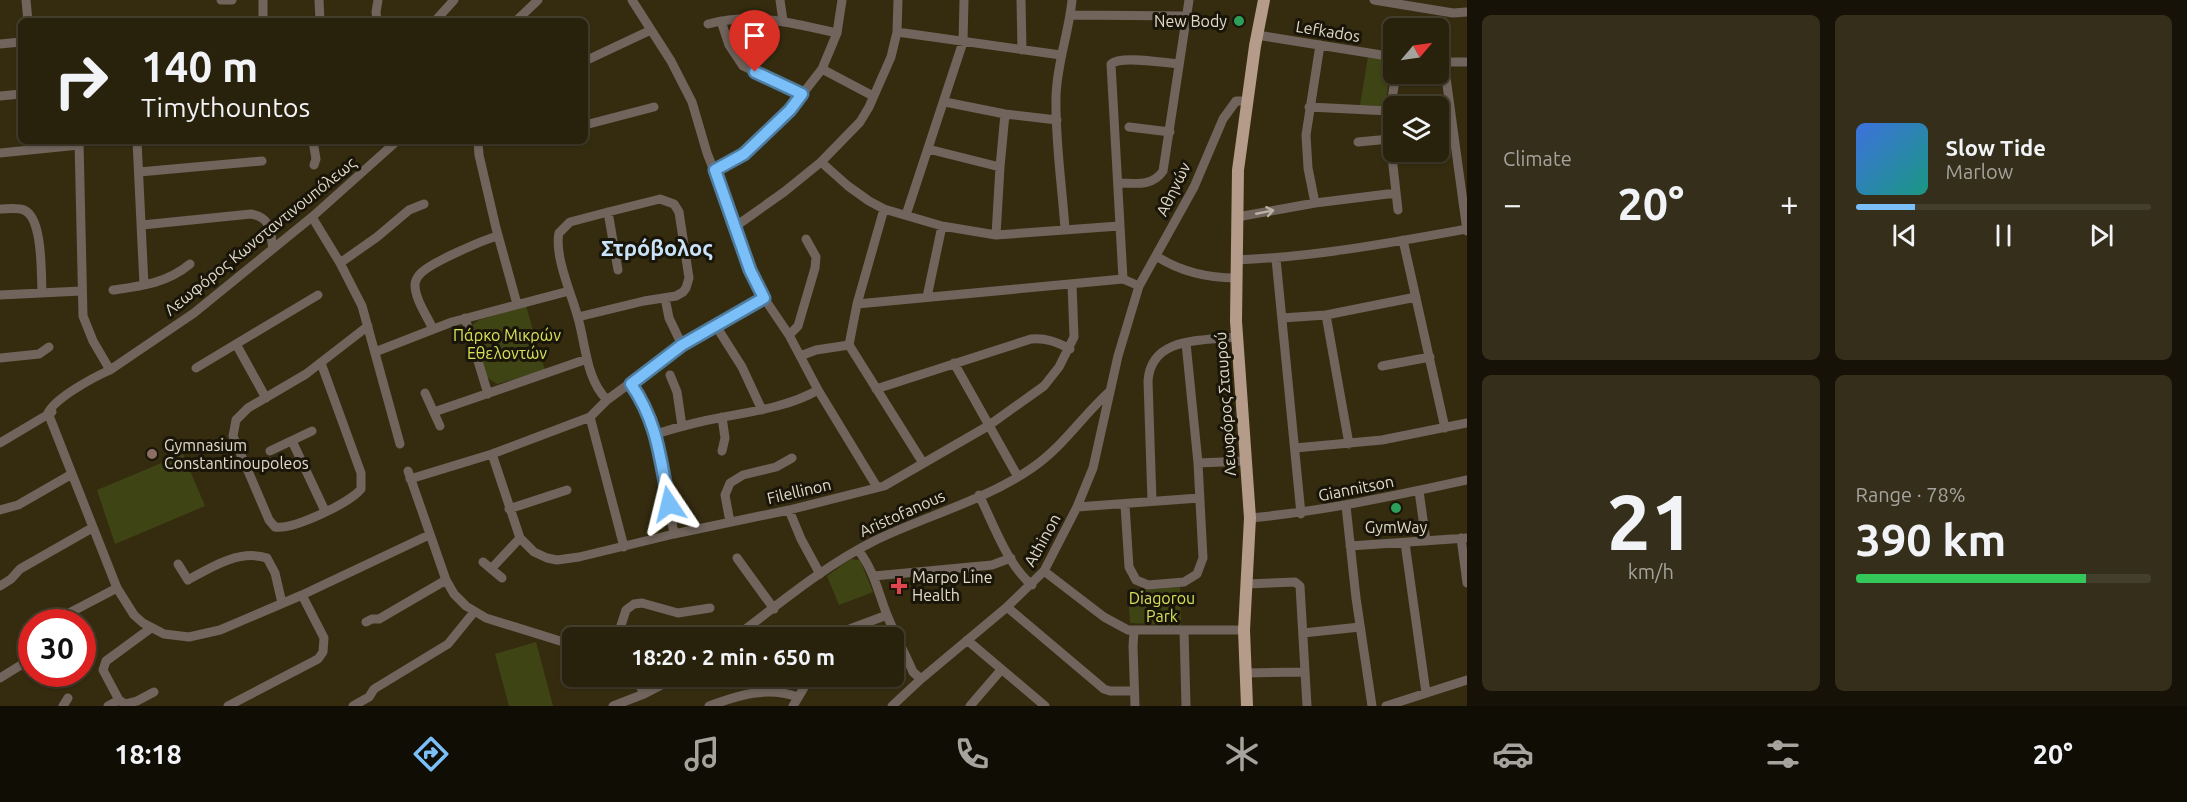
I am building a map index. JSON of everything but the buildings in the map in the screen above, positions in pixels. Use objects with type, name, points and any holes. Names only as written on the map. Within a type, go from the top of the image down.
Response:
[{"type":"main road","points":[[1247,101],[1264,0]]},
{"type":"main road","name":"Λεωφόρος Σταυρού","points":[[1247,101],[1238,171],[1236,260],[1236,337],[1250,518],[1244,630],[1247,706]]},
{"type":"street","points":[[26,0],[28,18]]},
{"type":"street","points":[[221,0],[232,0]]},
{"type":"street","points":[[263,0],[263,18]]},
{"type":"street","points":[[320,0],[320,18]]},
{"type":"street","points":[[377,18],[378,0]]},
{"type":"street","points":[[438,18],[454,0]]},
{"type":"street","points":[[519,18],[538,0]]},
{"type":"street","points":[[632,0],[671,61],[692,102],[707,153],[736,226],[750,270],[764,298],[789,335],[818,390],[877,487]]},
{"type":"street","points":[[780,0],[783,21]]},
{"type":"street","points":[[715,170],[744,154],[790,110],[822,69],[837,33],[842,0]]},
{"type":"street","points":[[736,226],[821,162],[860,122],[891,57],[897,32],[898,0]]},
{"type":"street","points":[[906,215],[963,42],[964,0]]},
{"type":"street","points":[[1021,0],[1022,50]]},
{"type":"street","points":[[1065,229],[1056,95],[1060,55],[1072,0]]},
{"type":"street","points":[[1118,183],[1148,183],[1157,179],[1164,168],[1189,0]]},
{"type":"street","points":[[1374,0],[1405,3],[1453,13],[1467,12]]},
{"type":"street","points":[[1070,15],[1187,16]]},
{"type":"street","points":[[708,24],[747,17],[783,21],[837,33]]},
{"type":"street","points":[[721,21],[729,45],[743,66],[802,94]]},
{"type":"street","points":[[588,60],[651,30]]},
{"type":"street","points":[[897,32],[1060,55]]},
{"type":"street","name":"Lefkados","points":[[1257,35],[1383,55]]},
{"type":"street","points":[[0,44],[18,42]]},
{"type":"street","points":[[1315,203],[1308,168],[1306,135],[1320,45]]},
{"type":"street","points":[[1123,279],[1111,64],[1124,60],[1179,64]]},
{"type":"street","points":[[1449,63],[1467,62]]},
{"type":"street","points":[[822,69],[873,96]]},
{"type":"street","points":[[1236,260],[1326,254],[1467,230],[1444,84]]},
{"type":"street","points":[[0,96],[18,94]]},
{"type":"street","name":"Αθηνών","points":[[1110,396],[1118,356],[1138,286],[1194,187],[1223,119],[1236,101],[1247,101]]},
{"type":"street","points":[[945,102],[1005,114],[1057,120]]},
{"type":"street","points":[[588,125],[654,107]]},
{"type":"street","points":[[1309,108],[1383,111]]},
{"type":"street","points":[[996,235],[1005,114]]},
{"type":"street","points":[[1129,127],[1170,132]]},
{"type":"street","points":[[1358,142],[1383,140]]},
{"type":"street","points":[[0,153],[41,145],[60,144]]},
{"type":"street","points":[[79,144],[83,316],[110,370]]},
{"type":"street","points":[[137,144],[144,285]]},
{"type":"street","points":[[314,144],[316,159],[314,165]]},
{"type":"street","name":"Λεωφόρος Κωνσταντινουπόλεως","points":[[0,443],[48,412],[51,406],[63,398],[110,370],[195,313],[312,217],[390,144]]},
{"type":"street","points":[[478,144],[498,236],[517,304]]},
{"type":"street","points":[[928,150],[1000,167]]},
{"type":"street","points":[[139,172],[262,160]]},
{"type":"street","points":[[821,162],[848,186],[884,209],[942,226],[996,235],[1119,226]]},
{"type":"street","points":[[1393,162],[1398,210]]},
{"type":"street","points":[[1237,217],[1315,203],[1396,193]]},
{"type":"street","points":[[578,317],[683,292],[689,282],[681,222],[677,207],[671,201],[660,199],[608,212],[570,222],[561,229],[558,243],[587,359],[600,393],[608,400]]},
{"type":"street","points":[[340,263],[377,237],[409,210],[424,204]]},
{"type":"street","points":[[0,209],[21,209],[34,220],[38,232],[42,292]]},
{"type":"street","points":[[884,209],[857,304],[849,345],[923,463]]},
{"type":"street","points":[[608,212],[618,270]]},
{"type":"street","points":[[142,225],[251,214],[262,216],[268,222],[273,249]]},
{"type":"street","points":[[312,217],[340,263],[362,306],[400,444]]},
{"type":"street","points":[[927,297],[942,226]]},
{"type":"street","points":[[433,329],[417,295],[416,279],[428,268],[498,236]]},
{"type":"street","points":[[789,335],[798,326],[815,268],[816,257],[806,239]]},
{"type":"street","points":[[1403,240],[1445,428]]},
{"type":"street","points":[[1156,256],[1168,264],[1194,274],[1236,278]]},
{"type":"street","points":[[1276,259],[1301,514]]},
{"type":"street","points":[[113,290],[159,283],[178,274],[190,264]]},
{"type":"street","points":[[857,304],[1123,279],[1138,286]]},
{"type":"street","name":"Filellinon","points":[[520,538],[534,552],[547,558],[557,560],[579,557],[789,510],[889,484],[988,426],[1044,386],[1059,367],[1074,337],[1072,284]]},
{"type":"street","points":[[0,295],[81,291]]},
{"type":"street","points":[[375,352],[465,318],[569,291]]},
{"type":"street","points":[[196,368],[318,295]]},
{"type":"street","points":[[1282,318],[1326,315],[1416,297]]},
{"type":"street","points":[[665,298],[669,318],[682,345]]},
{"type":"street","points":[[562,642],[488,619],[474,612],[454,594],[446,580],[409,475],[492,454],[590,417],[608,400],[682,345],[764,298]]},
{"type":"street","points":[[1326,315],[1349,444]]},
{"type":"street","points":[[465,318],[488,394]]},
{"type":"street","points":[[321,363],[361,473],[361,489],[356,495],[326,511],[287,527],[275,527],[269,520],[233,435],[233,427],[241,414],[321,363],[368,326]]},
{"type":"street","points":[[716,326],[742,367],[762,410]]},
{"type":"street","points":[[1152,501],[1149,372],[1158,355],[1174,345],[1236,337]]},
{"type":"street","points":[[876,389],[1031,339],[1042,338],[1070,349]]},
{"type":"street","points":[[1125,505],[1128,560],[1131,573],[1136,580],[1148,585],[1172,584],[1185,582],[1197,574],[1203,558],[1198,463],[1186,343]]},
{"type":"street","points":[[236,344],[266,398]]},
{"type":"street","points":[[800,356],[816,350],[849,345]]},
{"type":"street","points":[[0,358],[39,354],[49,348]]},
{"type":"street","points":[[1382,366],[1430,357]]},
{"type":"street","points":[[434,412],[587,359]]},
{"type":"street","points":[[954,363],[1018,477]]},
{"type":"street","points":[[670,375],[676,392],[682,426]]},
{"type":"street","points":[[631,384],[646,408],[656,434],[674,534]]},
{"type":"street","points":[[656,434],[682,426],[762,410],[803,398],[818,390]]},
{"type":"street","points":[[425,393],[440,426]]},
{"type":"street","name":"Aristofanous","points":[[749,627],[820,574],[858,550],[1018,477],[1044,459],[1110,396]]},
{"type":"street","name":"Athinon","points":[[892,706],[1032,585],[1044,572],[1077,507],[1093,468],[1110,396]]},
{"type":"street","points":[[48,412],[117,588],[134,615],[151,628],[164,634],[178,637],[199,636],[220,630],[302,595],[429,535]]},
{"type":"street","points":[[590,417],[624,547]]},
{"type":"street","points":[[722,417],[725,443],[722,451]]},
{"type":"street","points":[[1295,448],[1382,440],[1467,423]]},
{"type":"street","points":[[270,451],[312,431]]},
{"type":"street","points":[[292,441],[326,511]]},
{"type":"street","points":[[491,569],[520,538],[492,454]]},
{"type":"street","points":[[730,522],[725,495],[730,483],[743,475],[776,467],[792,458]]},
{"type":"street","points":[[1198,463],[1246,461]]},
{"type":"street","points":[[0,510],[18,505],[72,474]]},
{"type":"street","name":"Giannitson","points":[[1250,518],[1301,514],[1467,480]]},
{"type":"street","points":[[509,508],[567,490]]},
{"type":"street","points":[[1419,491],[1426,540]]},
{"type":"street","points":[[979,495],[1011,558],[1020,573],[1032,585]]},
{"type":"street","points":[[1077,507],[1199,498]]},
{"type":"street","points":[[1346,506],[1372,706]]},
{"type":"street","points":[[789,510],[801,539],[820,574]]},
{"type":"street","points":[[0,586],[20,569],[92,528]]},
{"type":"street","points":[[1350,546],[1464,538],[1467,584]]},
{"type":"street","points":[[1404,543],[1426,693]]},
{"type":"street","points":[[858,550],[874,576],[887,615],[914,672],[921,680]]},
{"type":"street","points":[[178,564],[188,580],[224,561],[252,556],[267,558],[275,573],[282,603]]},
{"type":"street","points":[[737,558],[774,609]]},
{"type":"street","points":[[874,576],[992,565],[1011,558]]},
{"type":"street","points":[[483,562],[502,578]]},
{"type":"street","points":[[1044,572],[1120,627],[1134,631],[1244,630]]},
{"type":"street","points":[[366,622],[379,619],[446,580]]},
{"type":"street","points":[[1246,584],[1295,582],[1300,586],[1307,706]]},
{"type":"street","points":[[77,609],[117,588]]},
{"type":"street","points":[[228,706],[318,659],[323,652],[324,639],[302,595]]},
{"type":"street","points":[[621,627],[626,610],[634,604],[642,603],[678,613],[710,608]]},
{"type":"street","points":[[1007,607],[1104,689],[1134,691]]},
{"type":"street","points":[[353,706],[369,697],[374,689],[448,644],[474,612]]},
{"type":"street","points":[[855,627],[887,615]]},
{"type":"street","points":[[1303,633],[1360,627]]},
{"type":"street","points":[[151,628],[106,661],[103,666],[104,675],[119,700],[125,704],[130,704],[153,692]]},
{"type":"street","points":[[1184,630],[1186,706]]},
{"type":"street","points":[[1134,631],[1135,706]]},
{"type":"street","points":[[967,640],[1040,704]]},
{"type":"street","points":[[0,678],[18,666]]},
{"type":"street","points":[[970,706],[1001,670]]},
{"type":"street","points":[[1245,673],[1305,672]]},
{"type":"street","points":[[1386,706],[1467,680]]},
{"type":"street","points":[[640,687],[644,694]]},
{"type":"street","points":[[613,706],[658,687]]},
{"type":"street","points":[[764,687],[765,691]]},
{"type":"street","points":[[793,706],[804,687]]},
{"type":"street","points":[[709,706],[749,693],[765,691],[798,696]]},
{"type":"street","points":[[108,706],[119,700]]},
{"type":"green space","points":[[1368,57],[1383,60],[1383,84],[1388,84],[1386,96],[1383,96],[1383,103],[1381,106],[1360,105]]},
{"type":"green space","name":"Πάρκο Μικρών Εθελοντών","points":[[526,306],[545,370],[497,384],[485,376],[471,326],[479,320]]},
{"type":"green space","points":[[183,454],[205,506],[115,544],[97,490]]},
{"type":"green space","points":[[851,559],[860,560],[873,592],[839,605],[827,576]]},
{"type":"green space","name":"Diagorou Park","points":[[1180,587],[1181,625],[1130,623],[1128,591]]},
{"type":"green space","points":[[536,642],[553,706],[509,706],[495,654]]},
{"type":"place","name":"New Body","points":[[1239,21]]},
{"type":"place","name":"Gymnasium Constantinoupoleos","points":[[152,454]]},
{"type":"place","name":"GymWay","points":[[1396,508]]},
{"type":"place","name":"Marpo Line Health","points":[[899,586]]},
{"type":"district","name":"Στρόβολος","points":[[657,247]]},
{"type":"route","points":[[669,504],[656,434],[646,408],[631,384],[682,345],[764,298],[750,270],[715,170],[744,154],[790,110],[802,94],[755,72]]}]
